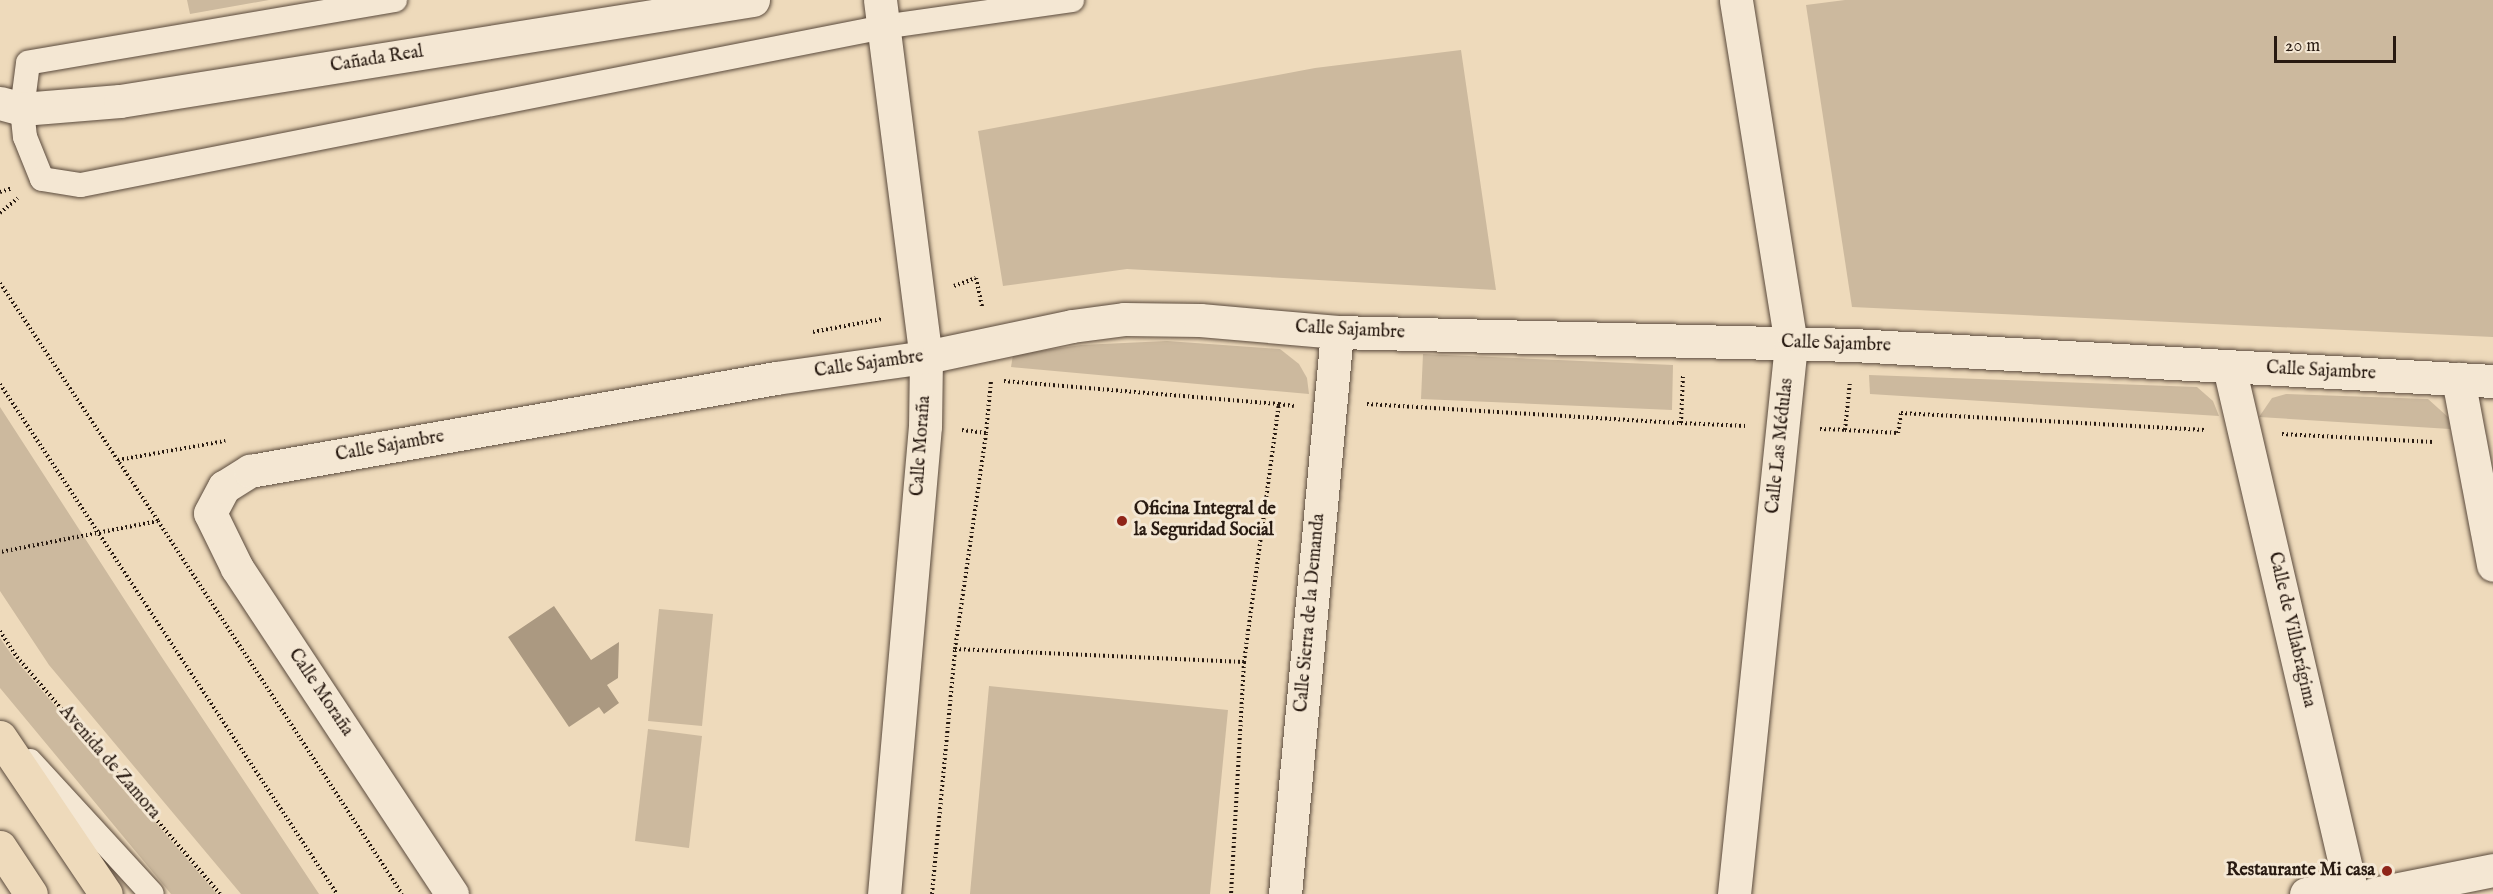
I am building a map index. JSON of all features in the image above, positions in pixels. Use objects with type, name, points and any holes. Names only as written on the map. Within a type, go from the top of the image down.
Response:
[{"type":"highway","points":[[0,737],[106,894]]},
{"type":"highway","points":[[0,847],[31,894]]},
{"type":"street","name":"Cañada Real","points":[[11,106],[120,101],[753,0]]},
{"type":"street","name":"Calle Las Médulas","points":[[1734,894],[1791,344],[1736,0]]},
{"type":"street","name":"Calle Moraña","points":[[881,14],[926,357],[925,426],[884,894]]},
{"type":"street","name":"Calle Sajambre","points":[[224,487],[250,471],[776,378],[926,357],[1072,326],[1124,319],[1200,320],[1337,332],[1791,344],[2493,381]]},
{"type":"street","name":"Calle Sierra de la Demanda","points":[[1285,894],[1337,332]]},
{"type":"street","name":"Calle de Villabrágima","points":[[2229,367],[2359,891]]},
{"type":"street","points":[[2458,379],[2493,565]]},
{"type":"street","name":"Calle Moraña","points":[[224,487],[210,513],[237,568],[452,894]]},
{"type":"street","points":[[2306,894],[2359,891],[2493,870]]},
{"type":"lane","points":[[395,0],[28,63],[11,106],[42,179],[81,185],[881,14],[1072,0]]},
{"type":"lane","points":[[0,729],[152,894]]},
{"type":"path","points":[[0,283],[402,894]]},
{"type":"path","points":[[1231,894],[1244,662],[1279,404],[1364,414],[1366,404],[1681,423],[1684,340]]},
{"type":"path","points":[[932,894],[955,649],[986,433],[991,380]]},
{"type":"path","points":[[0,384],[337,894]]},
{"type":"path","points":[[1845,430],[1898,433],[1901,413],[2470,444]]},
{"type":"path","points":[[925,426],[986,433]]},
{"type":"path","points":[[0,552],[158,521]]},
{"type":"path","name":"Avenida de Zamora","points":[[0,631],[17,657],[220,894]]},
{"type":"path","points":[[955,649],[1244,662]]},
{"type":"shaded area","points":[[187,0],[269,0],[190,14]]},
{"type":"shaded area","points":[[1845,0],[2493,0],[2493,337],[1852,307],[1806,5]]},
{"type":"shaded area","points":[[1461,50],[1496,290],[1127,269],[1003,286],[978,131],[1315,68]]},
{"type":"shaded area","points":[[1167,341],[1280,349],[1299,364],[1307,378],[1309,394],[1011,367],[1013,355],[1081,345]]},
{"type":"shaded area","points":[[1423,354],[1673,365],[1672,410],[1421,399]]},
{"type":"shaded area","points":[[1869,375],[2197,387],[2213,401],[2219,416],[1870,394]]},
{"type":"shaded area","points":[[2286,394],[2428,399],[2448,417],[2450,429],[2259,417],[2272,398]]},
{"type":"shaded area","points":[[0,407],[319,894],[241,894],[49,665],[0,591]]},
{"type":"shaded area","points":[[554,606],[591,660],[619,642],[618,678],[607,685],[619,703],[604,714],[599,707],[569,727],[508,637]]},
{"type":"shaded area","points":[[659,609],[713,614],[702,726],[648,721]]},
{"type":"shaded area","points":[[0,638],[14,658],[217,894],[171,894],[0,688]]},
{"type":"shaded area","points":[[989,686],[1228,710],[1210,894],[970,894]]},
{"type":"shaded area","points":[[648,729],[702,736],[689,848],[635,841]]},
{"type":"place","name":"Oficina Integral de la Seguridad Social","points":[[1122,521]]},
{"type":"place","name":"Restaurante Mi casa","points":[[2387,871]]}]
